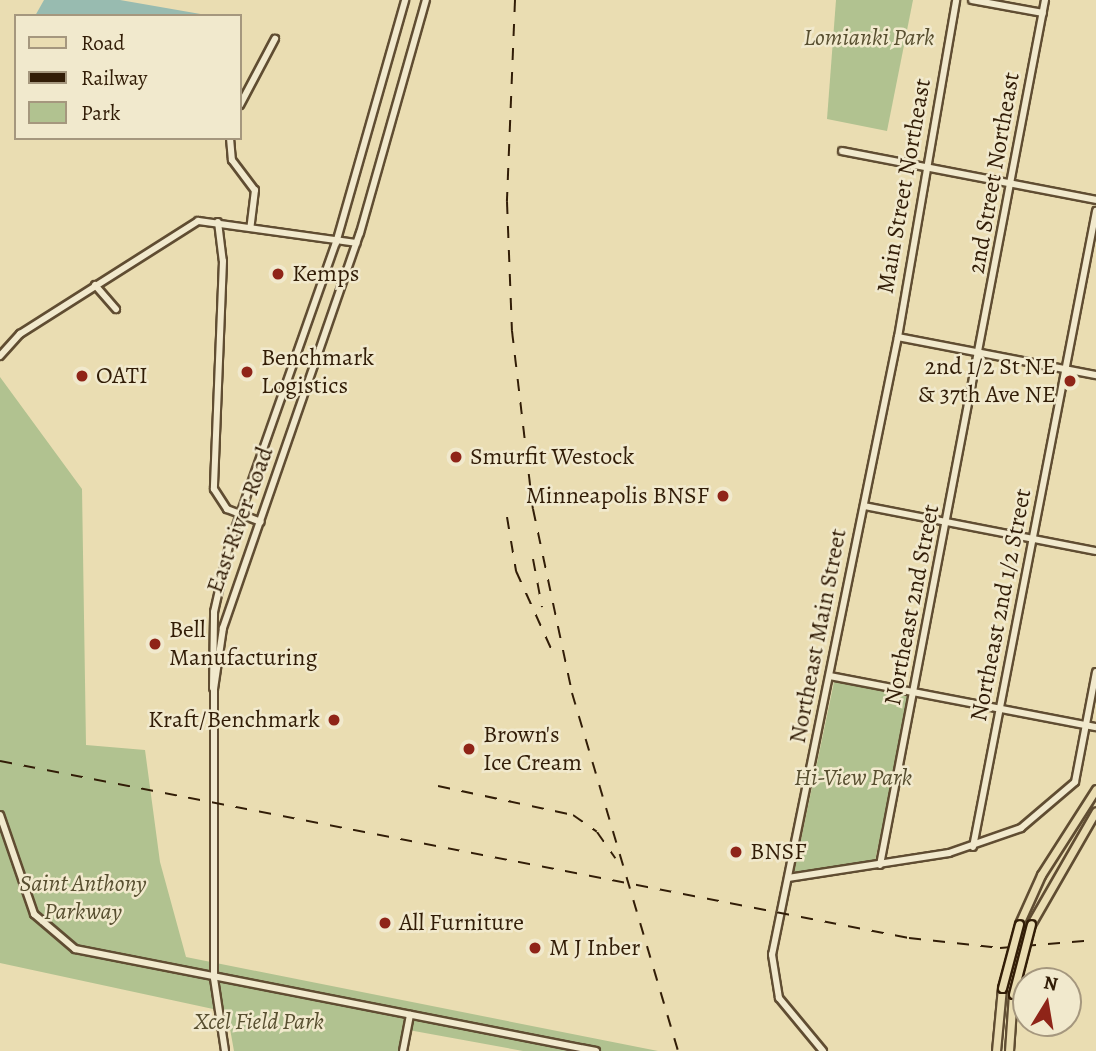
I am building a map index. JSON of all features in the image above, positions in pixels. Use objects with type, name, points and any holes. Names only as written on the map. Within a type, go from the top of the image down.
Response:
[{"type":"main road","points":[[996,1051],[1002,988],[1019,924],[1041,875],[1096,789]]},
{"type":"main road","points":[[1009,1051],[1013,994],[1031,924],[1078,838],[1096,811]]},
{"type":"main road","points":[[1078,838],[1096,819]]},
{"type":"street","name":"East River Road","points":[[214,690],[214,612],[240,513],[336,243],[405,0]]},
{"type":"street","name":"East River Road","points":[[214,690],[231,595],[261,522],[360,233],[426,0]]},
{"type":"street","name":"Main Street Northeast","points":[[898,337],[925,165],[956,0]]},
{"type":"street","points":[[972,0],[1042,13]]},
{"type":"street","name":"2nd Street Northeast","points":[[982,353],[1010,183],[1045,0]]},
{"type":"street","points":[[242,101],[275,39]]},
{"type":"street","points":[[230,140],[232,160],[255,190],[250,228]]},
{"type":"street","points":[[842,151],[1096,200]]},
{"type":"street","name":"Northeast 2nd 1/2 Street","points":[[973,847],[1068,370],[1096,211]]},
{"type":"street","points":[[0,356],[20,334],[190,223],[218,222],[336,243],[356,243]]},
{"type":"street","points":[[218,222],[218,501],[261,522]]},
{"type":"street","points":[[95,285],[116,309]]},
{"type":"street","points":[[898,337],[1096,375]]},
{"type":"street","name":"Northeast Main Street","points":[[823,1051],[790,1015],[774,981],[772,955],[898,337]]},
{"type":"street","name":"Northeast 2nd Street","points":[[880,865],[982,353]]},
{"type":"street","points":[[864,506],[1096,551]]},
{"type":"street","points":[[788,878],[880,865],[973,847],[1021,828],[1075,782],[1096,672]]},
{"type":"street","points":[[830,676],[1096,727]]},
{"type":"street","points":[[214,690],[214,978],[225,1051]]},
{"type":"street","points":[[0,815],[34,914],[50,934],[84,952],[596,1051]]},
{"type":"street","points":[[403,1051],[410,1016]]},
{"type":"green space","name":"Lomianki Park","points":[[836,0],[913,0],[887,131],[827,119]]},
{"type":"green space","name":"Saint Anthony Parkway","points":[[0,377],[82,489],[86,745],[145,750],[160,862],[186,957],[658,1051],[523,1051],[403,1029],[398,1051],[234,1051],[227,1012],[0,963]]},
{"type":"green space","name":"Hi-View Park","points":[[834,682],[910,696],[875,861],[794,873]]},
{"type":"water","points":[[44,0],[120,0],[200,14],[36,14]]},
{"type":"railway","points":[[515,0],[507,202],[512,331],[533,509],[572,693],[678,1051]]},
{"type":"railway","points":[[507,517],[516,571],[553,653]]},
{"type":"railway","points":[[533,559],[542,607]]},
{"type":"railway","points":[[0,761],[909,938],[1000,948],[1096,940]]},
{"type":"railway","points":[[438,786],[573,815],[597,832],[615,858]]},
{"type":"place","name":"Kemps","points":[[278,274]]},
{"type":"place","name":"Benchmark Logistics","points":[[247,372]]},
{"type":"place","name":"OATI","points":[[82,376]]},
{"type":"place","name":"2nd 1/2 St NE & 37th Ave NE","points":[[1070,381]]},
{"type":"place","name":"Smurfit Westock","points":[[456,457]]},
{"type":"place","name":"Minneapolis BNSF","points":[[723,496]]},
{"type":"place","name":"Bell Manufacturing","points":[[155,644]]},
{"type":"place","name":"Kraft/Benchmark","points":[[334,720]]},
{"type":"place","name":"Brown's Ice Cream","points":[[469,749]]},
{"type":"place","name":"BNSF","points":[[736,852]]},
{"type":"place","name":"All Furniture","points":[[385,923]]},
{"type":"place","name":"M J Inber","points":[[535,948]]},
{"type":"park label","name":"Xcel Field Park","points":[[259,1022]]}]
